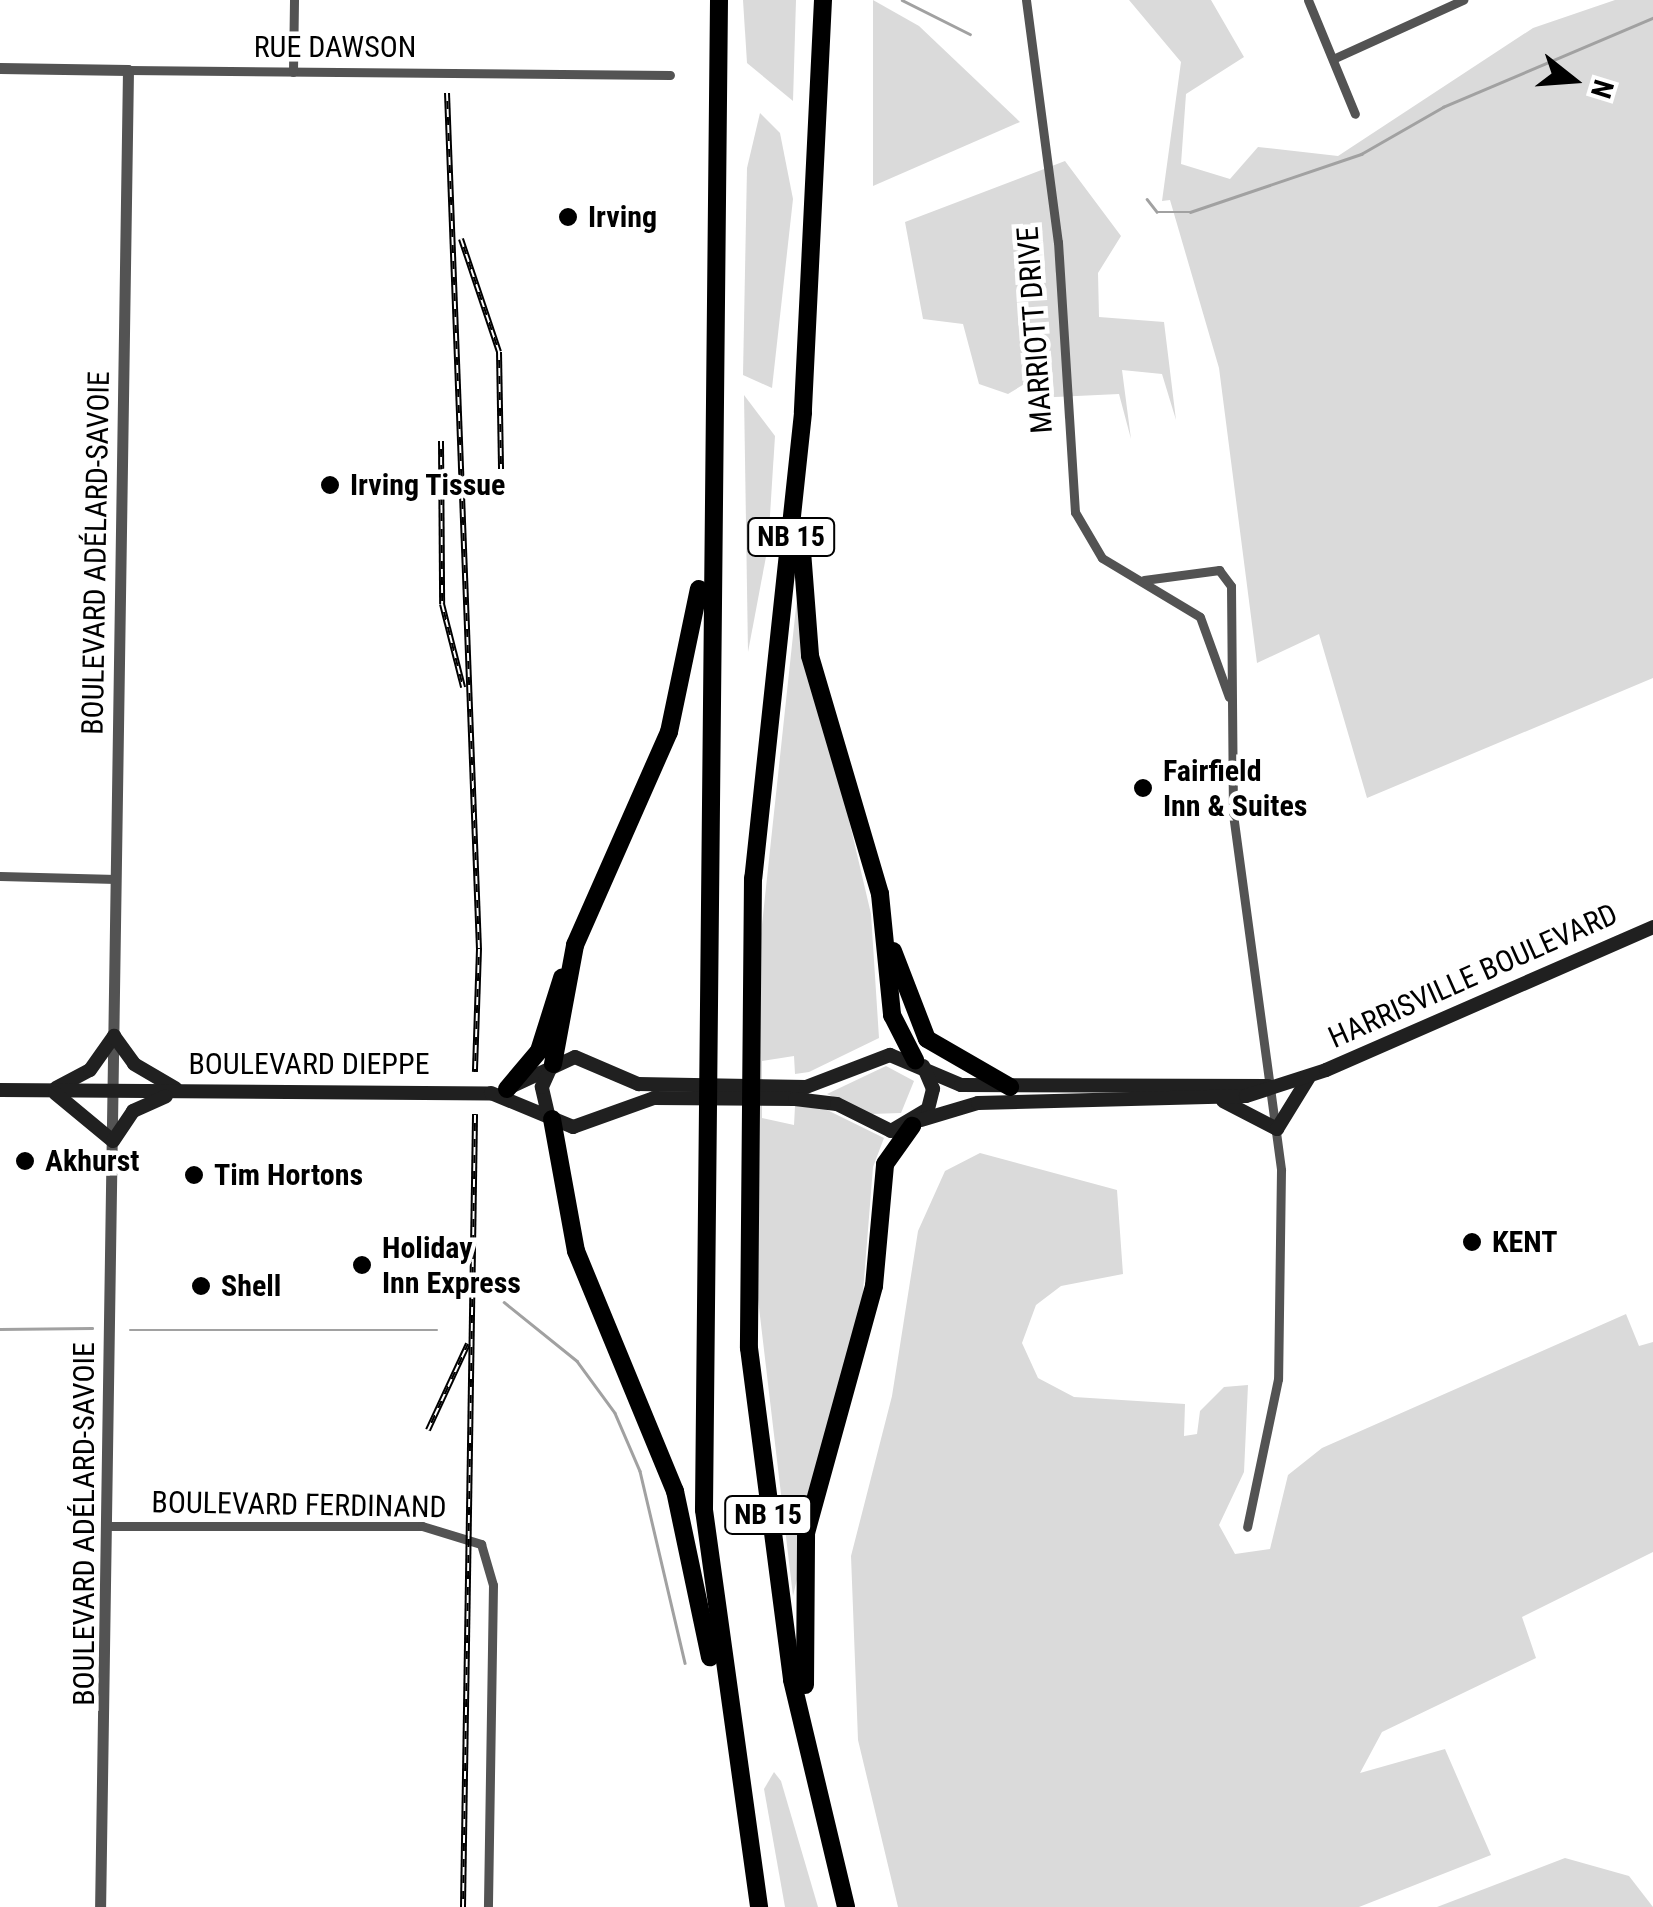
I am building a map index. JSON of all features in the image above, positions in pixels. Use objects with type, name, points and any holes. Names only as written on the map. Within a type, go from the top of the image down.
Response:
[{"type":"highway","name":"NB 15","points":[[719,0],[700,1313],[704,1510],[732,1766],[759,1907]]},
{"type":"highway","name":"NB 15","points":[[822,0],[803,413],[753,878],[750,1348],[792,1680],[846,1907]]},
{"type":"highway","points":[[499,1091],[539,1050],[575,945],[688,670],[713,384]]},
{"type":"highway","points":[[803,413],[810,656],[884,921],[927,1039],[1010,1087]]},
{"type":"highway","points":[[884,921],[892,1015],[918,1063]]},
{"type":"highway","points":[[553,1064],[575,945]]},
{"type":"highway","points":[[552,1119],[579,1262],[683,1516],[732,1766]]},
{"type":"highway","points":[[835,1863],[803,1674],[803,1554],[874,1286],[885,1164],[916,1123]]},
{"type":"main road","name":"HARRISVILLE BOULEVARD","points":[[1268,1086],[1314,1074],[1653,927]]},
{"type":"main road","points":[[50,1090],[87,1074],[114,1036],[134,1064],[180,1091]]},
{"type":"main road","points":[[795,1093],[838,1082],[890,1056],[918,1063],[949,1082],[1010,1087],[1268,1086]]},
{"type":"main road","points":[[499,1091],[575,1057],[654,1092],[795,1093],[837,1104],[890,1131],[978,1103],[1211,1099],[1268,1086]]},
{"type":"main road","points":[[916,1123],[933,1089],[918,1063]]},
{"type":"main road","points":[[552,1119],[542,1087],[553,1064]]},
{"type":"main road","points":[[1211,1099],[1276,1130],[1290,1096],[1314,1074]]},
{"type":"main road","name":"BOULEVARD DIEPPE","points":[[0,1090],[499,1091]]},
{"type":"main road","points":[[50,1090],[89,1112],[113,1141],[138,1108],[180,1091]]},
{"type":"main road","points":[[499,1091],[552,1119],[584,1126],[654,1092]]},
{"type":"street","points":[[292,72],[294,0]]},
{"type":"street","name":"MARRIOTT DRIVE","points":[[1026,0],[1028,43],[1058,242],[1075,512],[1102,558],[1200,617],[1232,709]]},
{"type":"street","points":[[1308,0],[1335,58],[1354,114]]},
{"type":"street","points":[[1335,58],[1449,3],[1464,0]]},
{"type":"street","name":"RUE DAWSON","points":[[0,68],[670,75]]},
{"type":"street","name":"BOULEVARD ADÉLARD-SAVOIE","points":[[100,1907],[113,1141],[120,1090],[114,1036],[128,70]]},
{"type":"street","name":"MARRIOTT DRIVE","points":[[1144,580],[1207,569],[1230,577],[1241,904],[1276,1130],[1278,1379],[1246,1527]]},
{"type":"street","points":[[0,876],[116,879]]},
{"type":"street","name":"BOULEVARD FERDINAND","points":[[108,1526],[422,1526],[481,1544],[493,1585],[488,1907]]},
{"type":"shaded area","points":[[743,0],[796,0],[793,101],[747,63]]},
{"type":"shaded area","points":[[873,0],[919,26],[1020,122],[873,186]]},
{"type":"shaded area","points":[[1129,0],[1211,0],[1244,57],[1186,94],[1181,164],[1230,179],[1258,147],[1338,156],[1533,28],[1615,0],[1653,0],[1653,678],[1367,798],[1319,634],[1257,663],[1219,368],[1170,200],[1162,201],[1181,62]]},
{"type":"shaded area","points":[[760,113],[780,133],[793,199],[772,388],[743,375],[747,168]]},
{"type":"shaded area","points":[[1065,161],[1121,236],[1098,273],[1099,317],[1164,322],[1176,420],[1162,374],[1122,370],[1131,439],[1119,394],[1034,398],[1026,383],[1008,394],[979,384],[963,324],[923,319],[905,222]]},
{"type":"shaded area","points":[[744,395],[775,436],[768,546],[748,652]]},
{"type":"shaded area","points":[[797,598],[871,914],[879,1038],[809,1072],[795,1074],[794,1056],[762,1061],[762,1118],[794,1125],[795,1106],[821,1107],[884,1138],[873,1167],[862,1305],[793,1596],[758,1299],[761,934]]},
{"type":"shaded area","points":[[886,1066],[914,1081],[901,1113],[870,1114],[827,1094]]},
{"type":"shaded area","points":[[980,1153],[1117,1190],[1123,1274],[1061,1286],[1036,1305],[1022,1343],[1038,1378],[1074,1397],[1185,1404],[1184,1436],[1197,1434],[1200,1411],[1224,1387],[1248,1385],[1244,1472],[1219,1525],[1235,1554],[1270,1549],[1288,1475],[1322,1448],[1626,1314],[1639,1346],[1653,1342],[1653,1552],[1522,1617],[1536,1658],[1382,1732],[1360,1773],[1445,1749],[1491,1855],[1359,1907],[898,1907],[858,1740],[851,1556],[892,1396],[918,1231],[945,1171]]},
{"type":"shaded area","points":[[774,1772],[781,1781],[818,1907],[785,1907],[764,1789]]},
{"type":"shaded area","points":[[1565,1858],[1629,1876],[1653,1907],[1437,1907]]},
{"type":"waterway","points":[[902,0],[970,34]]},
{"type":"waterway","points":[[1147,199],[1157,212],[1190,212],[1361,154],[1443,107],[1653,18]]},
{"type":"waterway","points":[[504,1302],[577,1361],[615,1413],[640,1471],[685,1663]]},
{"type":"waterway","points":[[0,1329],[92,1328]]},
{"type":"waterway","points":[[130,1330],[437,1330]]},
{"type":"railway","points":[[447,93],[479,949],[475,1072]]},
{"type":"railway","points":[[461,239],[499,352],[501,469]]},
{"type":"railway","points":[[441,441],[442,604],[463,687]]},
{"type":"railway","points":[[463,1907],[475,1114]]},
{"type":"railway","points":[[428,1430],[468,1344]]},
{"type":"place","name":"Irving","points":[[568,217]]},
{"type":"place","name":"Irving Tissue","points":[[330,485]]},
{"type":"place","name":"Fairfield Inn & Suites","points":[[1143,788]]},
{"type":"place","name":"Akhurst","points":[[25,1161]]},
{"type":"place","name":"Tim Hortons","points":[[194,1175]]},
{"type":"place","name":"KENT","points":[[1472,1242]]},
{"type":"place","name":"Holiday Inn Express","points":[[362,1265]]},
{"type":"place","name":"Shell","points":[[201,1286]]}]
